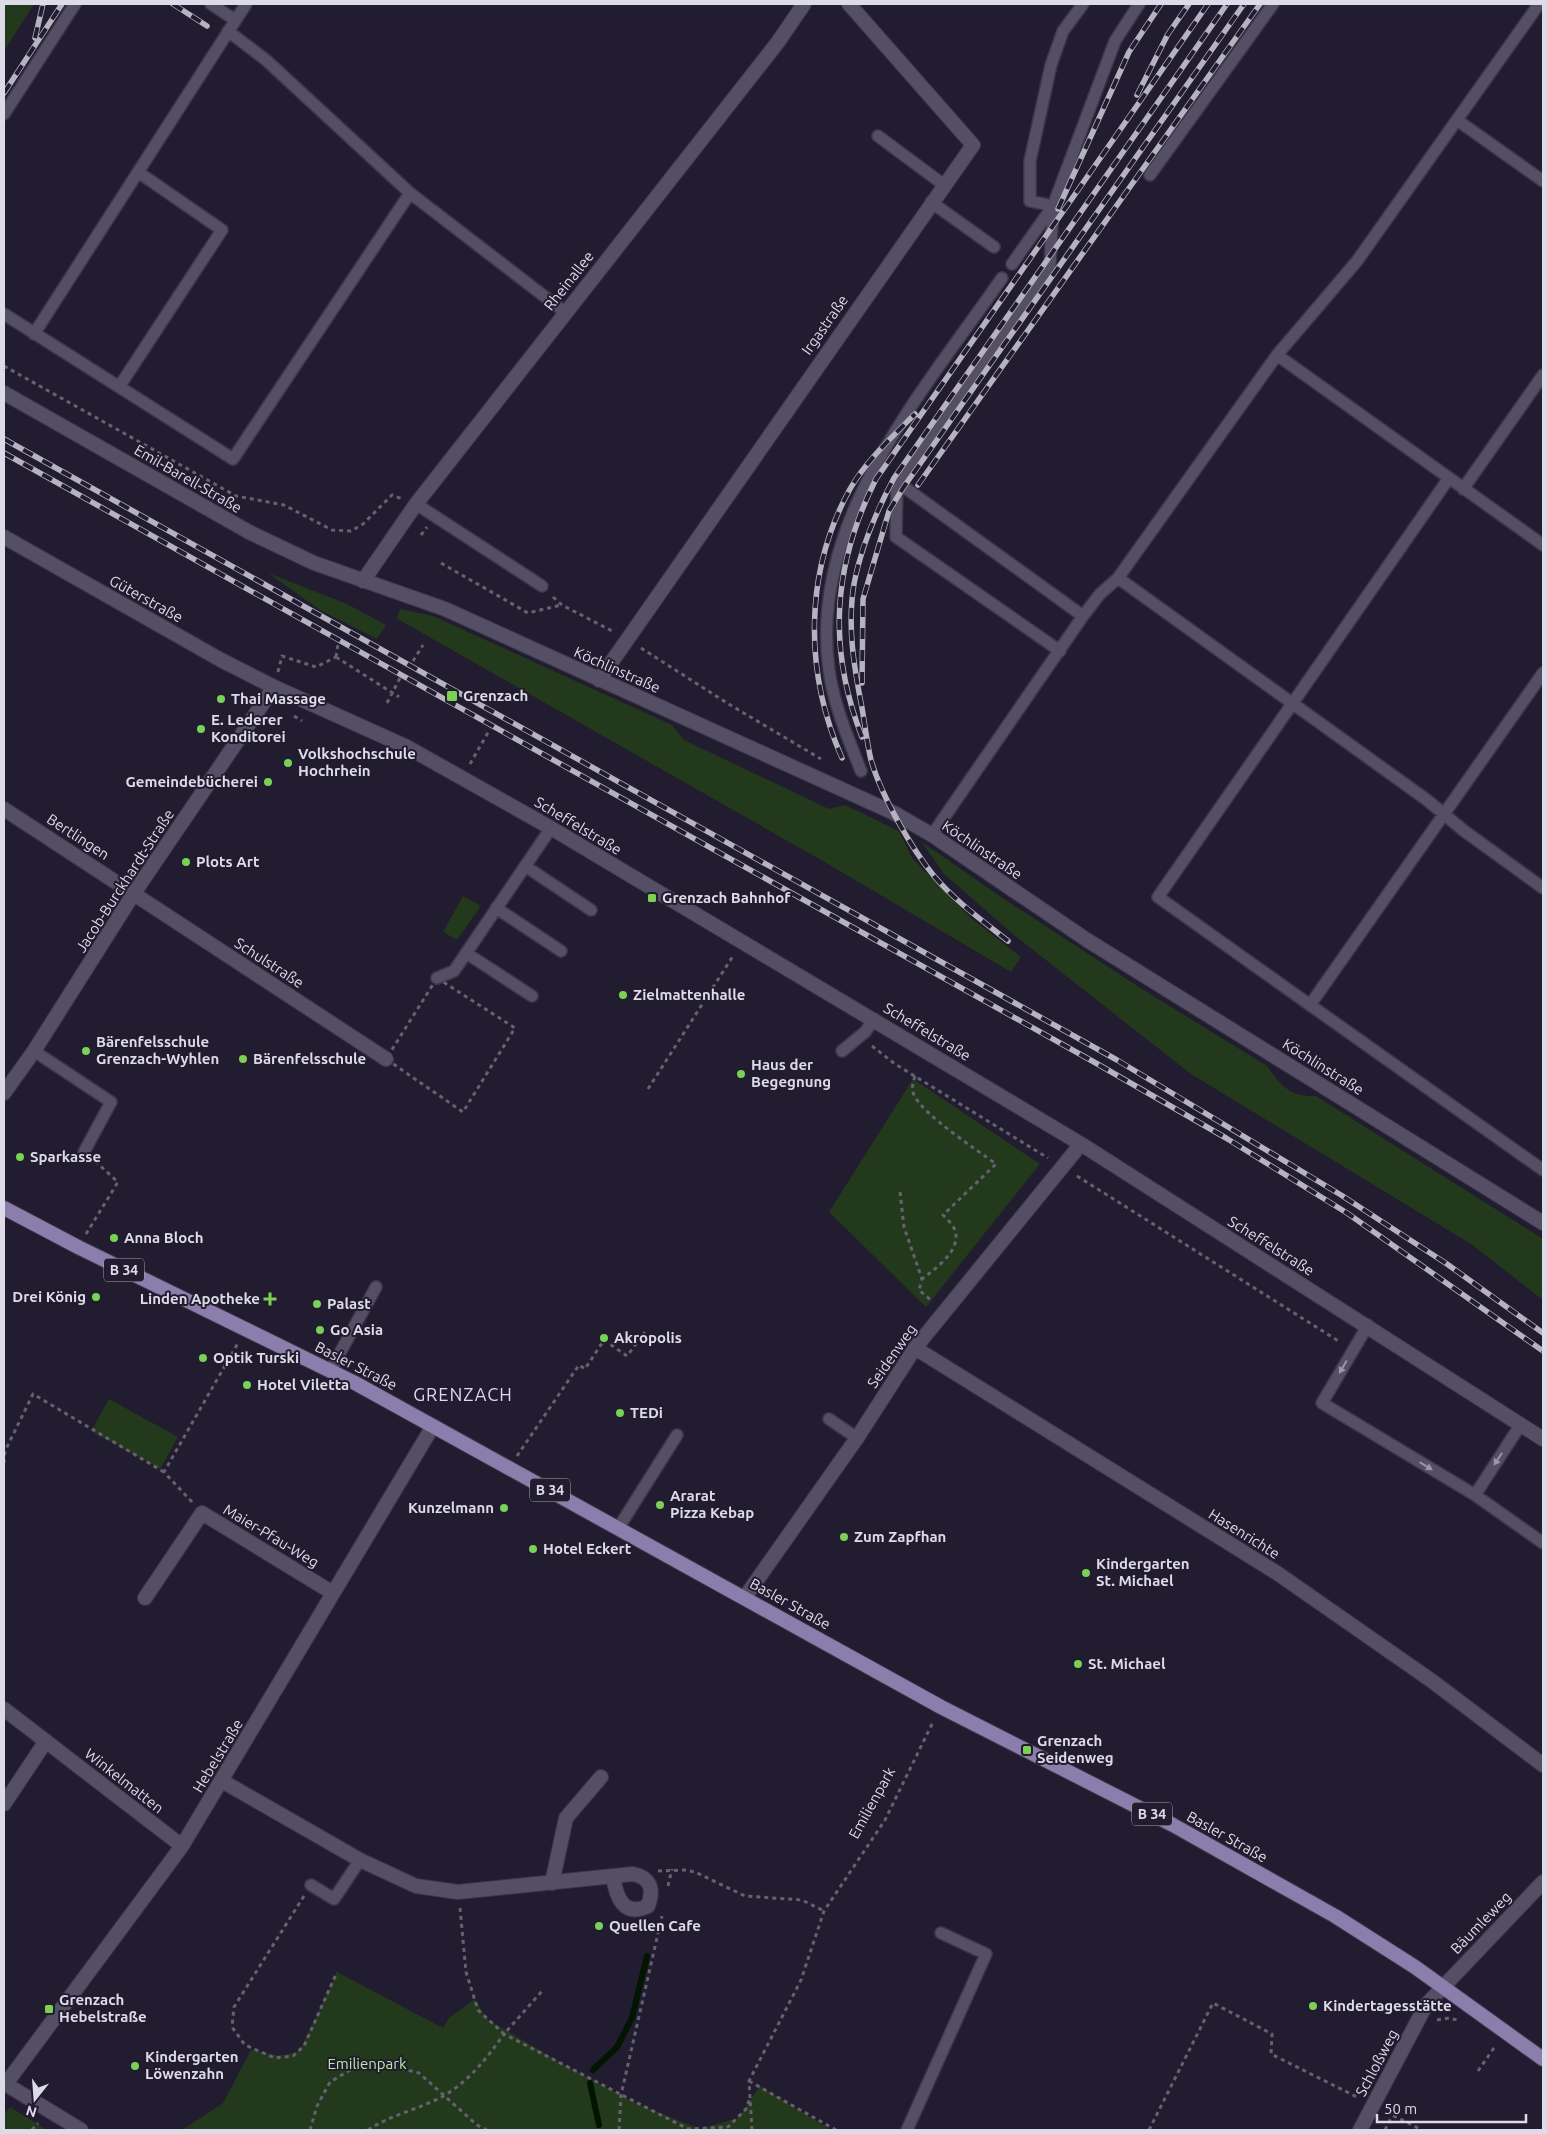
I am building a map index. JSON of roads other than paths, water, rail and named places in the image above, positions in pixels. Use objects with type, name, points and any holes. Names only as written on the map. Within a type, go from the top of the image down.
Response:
[{"type":"main road","name":"Basler Straße","points":[[4,1208],[245,1330],[330,1370],[619,1527],[941,1707],[1198,1839],[1335,1916],[1442,1987],[1543,2059]]},
{"type":"street","name":"Rheinallee","points":[[362,581],[416,504],[778,42],[804,4]]},
{"type":"street","name":"Irgastraße","points":[[599,680],[626,638],[973,145],[849,4]]},
{"type":"street","name":"Emil-Barell-Straße","points":[[4,393],[249,532],[314,564],[362,581]]},
{"type":"street","name":"Güterstraße","points":[[4,537],[221,660],[274,687]]},
{"type":"street","name":"Köchlinstraße","points":[[362,581],[445,609],[894,812],[932,835],[1087,940],[1543,1223]]},
{"type":"street","name":"Scheffelstraße","points":[[274,687],[407,746],[552,828],[1081,1144],[1368,1325],[1543,1439]]},
{"type":"street","name":"Jacob-Burckhardt-Straße","points":[[4,1093],[34,1052],[134,893],[274,687]]},
{"type":"street","name":"Bertlingen","points":[[4,809],[134,893]]},
{"type":"street","name":"Schulstraße","points":[[134,893],[386,1059]]},
{"type":"street","name":"Seidenweg","points":[[745,1597],[857,1438],[915,1348],[1081,1144]]},
{"type":"street","name":"Hasenrichte","points":[[915,1348],[1277,1573],[1432,1681],[1543,1766]]},
{"type":"street","name":"Hebelstraße","points":[[4,2084],[182,1846],[434,1426]]},
{"type":"street","name":"Maier-Pfau-Weg","points":[[145,1598],[202,1513],[333,1593]]},
{"type":"street","name":"Winkelmatten","points":[[4,1709],[182,1846]]},
{"type":"street","points":[[4,1804],[46,1742]]},
{"type":"street","points":[[552,1883],[566,1818],[602,1777]]},
{"type":"street","points":[[222,1781],[360,1860],[416,1886],[458,1892],[552,1883],[613,1876],[633,1874],[644,1877],[649,1882],[652,1891],[648,1906],[640,1910],[630,1909],[622,1903],[615,1889],[613,1876]]},
{"type":"street","name":"Bäumleweg","points":[[1442,1987],[1543,1882]]},
{"type":"street","name":"Schloßweg","points":[[1360,2130],[1426,2005],[1442,1987]]},
{"type":"street","points":[[4,2084],[81,2130]]},
{"type":"lane","points":[[4,114],[74,4]]},
{"type":"lane","points":[[212,4],[235,20]]},
{"type":"lane","points":[[34,334],[246,4]]},
{"type":"lane","points":[[1053,206],[1030,201],[1030,161],[1052,65],[1063,31],[1083,4]]},
{"type":"lane","points":[[1012,264],[1053,206],[1115,41],[1139,4]]},
{"type":"lane","points":[[1150,175],[1272,4]]},
{"type":"lane","points":[[932,835],[1083,616],[1100,594],[1118,578],[1277,355],[1357,261],[1539,4]]},
{"type":"lane","points":[[228,31],[266,60],[410,194],[566,312]]},
{"type":"lane","points":[[1457,120],[1543,181]]},
{"type":"lane","points":[[878,136],[944,185]]},
{"type":"lane","points":[[119,387],[222,230],[138,172]]},
{"type":"lane","points":[[4,314],[233,459],[410,194]]},
{"type":"lane","points":[[932,202],[994,247]]},
{"type":"lane","points":[[1053,206],[1050,266],[896,482],[896,537],[1060,651]]},
{"type":"lane","points":[[861,771],[836,707],[829,670],[827,646],[828,606],[842,541],[856,504],[887,442],[1002,278]]},
{"type":"lane","points":[[1277,355],[1543,545]]},
{"type":"lane","points":[[1463,488],[1543,375]]},
{"type":"lane","points":[[1449,478],[1158,897],[1543,1170]]},
{"type":"lane","points":[[896,482],[1083,616]]},
{"type":"lane","points":[[416,504],[542,586]]},
{"type":"lane","points":[[1118,578],[1292,703],[1543,888]]},
{"type":"lane","points":[[1310,1005],[1543,673]]},
{"type":"lane","points":[[437,978],[454,971],[552,828]]},
{"type":"lane","points":[[525,866],[591,910]]},
{"type":"lane","points":[[496,908],[561,951]]},
{"type":"lane","points":[[466,953],[532,996]]},
{"type":"lane","points":[[842,1050],[865,1032],[874,1019]]},
{"type":"lane","points":[[34,1052],[111,1102],[84,1152]]},
{"type":"lane","points":[[330,1370],[376,1287]]},
{"type":"lane","points":[[1368,1325],[1322,1403],[1475,1495],[1543,1543]]},
{"type":"lane","points":[[829,1419],[857,1438]]},
{"type":"lane","points":[[1475,1495],[1521,1424]]},
{"type":"lane","points":[[619,1527],[677,1435]]},
{"type":"lane","points":[[311,1885],[334,1899],[360,1860]]},
{"type":"lane","points":[[908,2130],[986,1954],[941,1933]]},
{"type":"waterway","points":[[593,2070],[617,2047],[632,2018],[647,1956]]},
{"type":"waterway","points":[[590,2083],[599,2125]]},
{"type":"railway","points":[[35,38],[43,4]]},
{"type":"railway","points":[[4,93],[62,4]]},
{"type":"railway","points":[[173,4],[207,26]]},
{"type":"railway","points":[[1058,209],[1129,52],[1161,4]]},
{"type":"railway","points":[[1137,95],[1168,34],[1189,4]]},
{"type":"railway","points":[[862,737],[843,671],[840,606],[843,575],[851,543],[876,479],[1208,4]]},
{"type":"railway","points":[[1008,941],[960,902],[934,876],[898,821],[882,789],[868,747],[852,646],[851,615],[857,570],[870,530],[894,478],[1227,4]]},
{"type":"railway","points":[[862,683],[863,599],[889,511],[903,488],[1244,4]]},
{"type":"railway","points":[[918,485],[1260,4]]},
{"type":"railway","points":[[842,758],[830,725],[821,691],[816,657],[814,622],[817,588],[824,554],[835,521],[856,479],[880,450],[915,414]]},
{"type":"railway","points":[[4,439],[1117,1060],[1341,1195],[1447,1264],[1543,1333]]},
{"type":"railway","points":[[4,453],[1094,1062],[1226,1138],[1347,1213],[1543,1351]]},
{"type":"place","name":"Grenzach","points":[[452,696]]},
{"type":"place","name":"Thai Massage","points":[[221,699]]},
{"type":"place","name":"E. Lederer Konditorei","points":[[201,729]]},
{"type":"place","name":"Volkshochschule Hochrhein","points":[[288,763]]},
{"type":"place","name":"Gemeindebücherei","points":[[268,782]]},
{"type":"place","name":"Plots Art","points":[[186,862]]},
{"type":"place","name":"Grenzach Bahnhof","points":[[652,898]]},
{"type":"place","name":"Zielmattenhalle","points":[[623,995]]},
{"type":"place","name":"Bärenfelsschule Grenzach-Wyhlen","points":[[86,1051]]},
{"type":"place","name":"Bärenfelsschule","points":[[243,1059]]},
{"type":"place","name":"Haus der Begegnung","points":[[741,1074]]},
{"type":"place","name":"Sparkasse","points":[[20,1157]]},
{"type":"place","name":"Anna Bloch","points":[[114,1238]]},
{"type":"place","name":"Drei König","points":[[96,1297]]},
{"type":"place","name":"Linden Apotheke","points":[[270,1299]]},
{"type":"place","name":"Palast","points":[[317,1304]]},
{"type":"place","name":"Go Asia","points":[[320,1330]]},
{"type":"place","name":"Akropolis","points":[[604,1338]]},
{"type":"place","name":"Optik Turski","points":[[203,1358]]},
{"type":"place","name":"Hotel Viletta","points":[[247,1385]]},
{"type":"place","name":"TEDi","points":[[620,1413]]},
{"type":"place","name":"Ararat Pizza Kebap","points":[[660,1505]]},
{"type":"place","name":"Kunzelmann","points":[[504,1508]]},
{"type":"place","name":"Zum Zapfhan","points":[[844,1537]]},
{"type":"place","name":"Hotel Eckert","points":[[533,1549]]},
{"type":"place","name":"Kindergarten St. Michael","points":[[1086,1573]]},
{"type":"place","name":"St. Michael","points":[[1078,1664]]},
{"type":"place","name":"Grenzach Seidenweg","points":[[1027,1750]]},
{"type":"place","name":"Quellen Cafe","points":[[599,1926]]},
{"type":"place","name":"Kindertagesstätte","points":[[1313,2006]]},
{"type":"place","name":"Grenzach Hebelstraße","points":[[49,2009]]},
{"type":"place","name":"Kindergarten Löwenzahn","points":[[135,2066]]},
{"type":"district","name":"GRENZACH","points":[[463,1395]]},
{"type":"park label","name":"Emilienpark","points":[[367,2064]]}]
